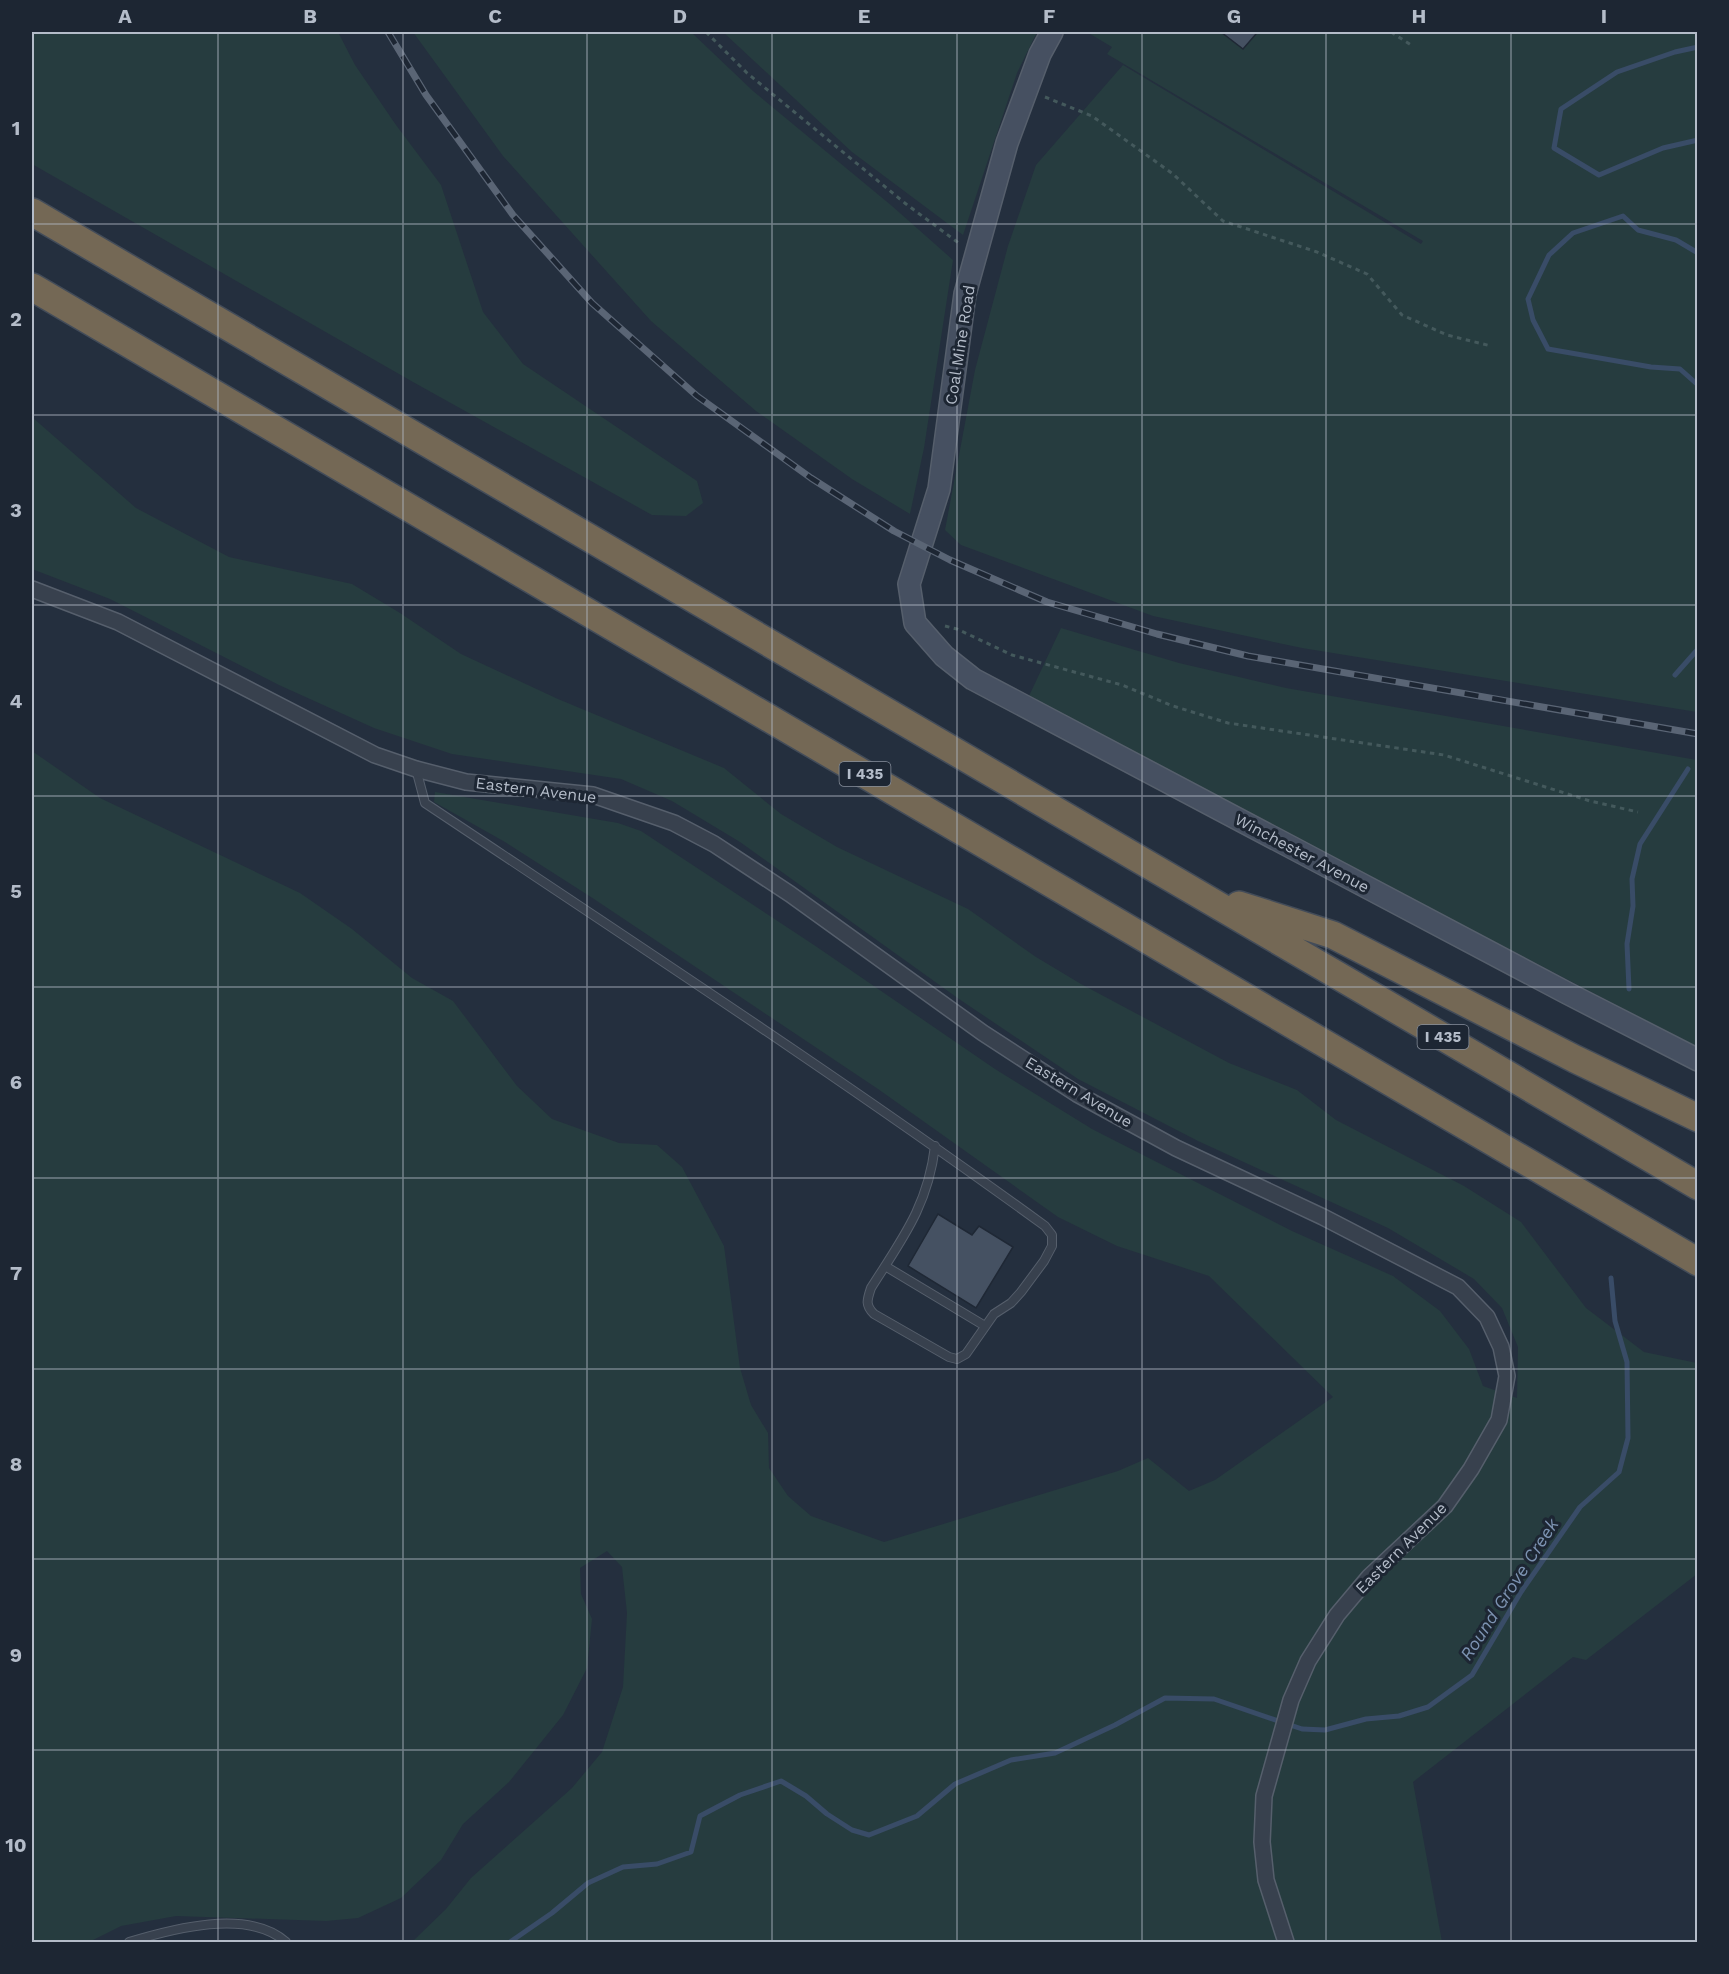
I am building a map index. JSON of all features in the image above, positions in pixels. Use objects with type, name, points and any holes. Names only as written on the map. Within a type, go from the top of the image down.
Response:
[{"type":"highway","name":"I 435","points":[[32,212],[1698,1186]]},
{"type":"highway","name":"I 435","points":[[32,287],[1698,1262]]},
{"type":"highway","points":[[1189,889],[1333,935],[1575,1059],[1698,1118]]},
{"type":"street","name":"Coal Mine Road","points":[[917,623],[909,584],[939,489],[966,294],[1007,143],[1040,54],[1052,32]]},
{"type":"street","name":"Eastern Avenue","points":[[32,590],[118,622],[375,755],[466,782],[593,795],[674,823],[714,844],[790,894],[983,1033],[1077,1094],[1176,1148],[1323,1217],[1458,1287],[1487,1317],[1502,1347],[1507,1376],[1499,1420],[1471,1469],[1445,1506],[1369,1577],[1337,1615],[1308,1662],[1291,1700],[1264,1796],[1263,1852],[1266,1880],[1286,1942]]},
{"type":"street","name":"Winchester Avenue","points":[[917,623],[944,656],[974,679],[1698,1060]]},
{"type":"lane","points":[[416,769],[425,803],[792,1048],[935,1146],[1045,1226],[1053,1235],[1052,1246],[1044,1261],[1011,1303],[994,1314],[966,1354],[957,1359],[949,1357],[874,1314],[868,1308],[866,1301],[871,1288],[914,1220],[925,1197],[932,1172],[935,1146]]},
{"type":"lane","points":[[885,1266],[985,1326]]},
{"type":"lane","points":[[129,1942],[192,1925],[228,1925],[258,1926],[286,1942]]},
{"type":"path","points":[[706,32],[755,80],[906,204],[976,256]]},
{"type":"path","points":[[1391,32],[1411,45]]},
{"type":"path","points":[[1026,90],[1092,116],[1173,174],[1223,221],[1317,252],[1366,274],[1402,315],[1447,335],[1491,346]]},
{"type":"path","points":[[917,623],[957,629],[1012,655],[1122,685],[1173,706],[1228,723],[1444,755],[1590,801],[1638,812]]},
{"type":"green space","points":[[32,32],[338,32],[355,65],[441,185],[483,312],[523,364],[697,481],[703,503],[686,516],[652,515],[413,382],[32,164]]},
{"type":"green space","points":[[413,32],[691,32],[753,91],[892,206],[953,260],[924,448],[910,514],[852,479],[756,411],[651,321],[503,156]]},
{"type":"green space","points":[[723,32],[1037,32],[1017,73],[963,235],[852,152]]},
{"type":"green space","points":[[1087,32],[1697,32],[1697,712],[1302,648],[1153,616],[961,545],[945,530],[975,370],[1008,246],[1036,165],[1123,65],[1421,244],[1423,241],[1107,54],[1112,47]]},
{"type":"green space","points":[[32,417],[136,508],[229,557],[352,584],[461,654],[558,699],[724,768],[781,814],[837,847],[968,909],[1036,957],[1081,984],[1229,1063],[1297,1090],[1336,1120],[1464,1186],[1521,1222],[1586,1308],[1644,1352],[1697,1363],[1697,1574],[1586,1660],[1573,1657],[1413,1782],[1442,1942],[412,1942],[446,1909],[471,1878],[572,1788],[602,1752],[623,1687],[627,1613],[622,1567],[607,1551],[580,1568],[581,1594],[592,1619],[587,1668],[563,1715],[509,1782],[463,1824],[441,1860],[401,1898],[358,1918],[326,1921],[176,1916],[121,1926],[89,1942],[32,1942],[32,751],[100,798],[300,893],[352,929],[412,978],[453,1001],[517,1086],[552,1119],[619,1143],[657,1145],[682,1167],[724,1246],[740,1368],[751,1405],[768,1433],[769,1468],[788,1496],[811,1516],[884,1542],[1118,1471],[1148,1458],[1189,1491],[1215,1480],[1333,1397],[1209,1276],[1117,1246],[1058,1217],[878,1089],[594,899],[505,842],[434,802],[435,792],[618,823],[641,831],[814,945],[995,1069],[1092,1129],[1292,1231],[1393,1276],[1440,1311],[1469,1349],[1483,1386],[1517,1398],[1518,1347],[1502,1308],[1474,1279],[1388,1228],[1198,1141],[1078,1079],[959,999],[740,842],[672,801],[621,779],[452,754],[374,728],[279,685],[110,599],[32,569]]},
{"type":"green space","points":[[1061,628],[1179,663],[1286,688],[1697,760],[1697,1047],[1320,851],[1029,696]]},
{"type":"building","points":[[1221,32],[1253,32],[1256,34],[1243,49]]},
{"type":"building","points":[[938,1214],[972,1235],[979,1226],[1013,1247],[976,1308],[908,1266]]},
{"type":"waterway","name":"Round Grove Creek","points":[[1698,47],[1675,52],[1617,72],[1561,109],[1554,148],[1599,175],[1663,148],[1698,140]]},
{"type":"waterway","name":"Round Grove Creek","points":[[1698,253],[1676,240],[1638,230],[1623,216],[1573,233],[1549,255],[1528,299],[1533,320],[1548,349],[1651,367],[1680,369],[1698,385]]},
{"type":"waterway","name":"Round Grove Creek","points":[[1675,675],[1698,649]]},
{"type":"waterway","name":"Round Grove Creek","points":[[1629,989],[1627,944],[1633,906],[1632,879],[1640,844],[1688,769]]},
{"type":"waterway","name":"Round Grove Creek","points":[[510,1942],[552,1913],[588,1883],[623,1867],[657,1864],[691,1852],[700,1816],[740,1795],[781,1781],[806,1796],[827,1814],[852,1830],[869,1835],[917,1816],[955,1784],[1011,1760],[1055,1753],[1165,1698],[1214,1699],[1302,1729],[1325,1730],[1366,1719],[1399,1716],[1428,1707],[1472,1675],[1521,1592],[1580,1507],[1619,1472],[1628,1438],[1627,1362],[1615,1321],[1611,1278]]},
{"type":"railway","points":[[388,32],[426,95],[513,215],[592,303],[697,396],[811,478],[894,531],[950,560],[1047,602],[1157,634],[1248,656],[1698,734]]}]
